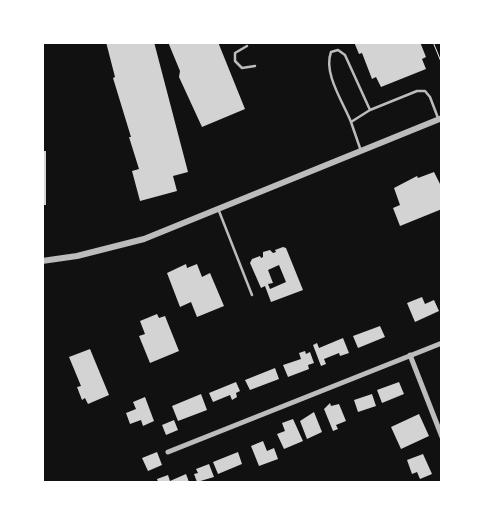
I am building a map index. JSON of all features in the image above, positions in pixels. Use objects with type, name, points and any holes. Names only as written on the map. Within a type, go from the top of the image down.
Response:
[{"type":"street","points":[[42,261],[114,248],[171,229],[440,119]]},
{"type":"street","points":[[168,452],[442,343]]},
{"type":"street","points":[[410,355],[442,437]]},
{"type":"lane","points":[[247,46],[235,54],[236,62],[242,68],[255,66]]},
{"type":"lane","points":[[361,151],[330,70],[329,59],[331,52],[338,50],[345,55],[370,110]]},
{"type":"lane","points":[[351,122],[370,110],[417,91],[425,91],[430,97],[440,119]]},
{"type":"lane","points":[[218,210],[252,295]]},
{"type":"path","points":[[433,42],[442,64]]},
{"type":"building","points":[[106,42],[154,42],[188,172],[173,176],[177,191],[140,201],[132,171],[139,169],[113,78],[115,77]]},
{"type":"building","points":[[168,42],[218,42],[245,109],[202,127],[179,77],[180,71]]},
{"type":"building","points":[[354,42],[420,42],[426,57],[422,59],[426,69],[381,87],[376,77],[372,79],[362,53],[359,54]]},
{"type":"building","points":[[42,151],[46,151],[46,205],[42,205]]},
{"type":"building","points":[[434,172],[442,188],[442,209],[400,226],[393,208],[400,205],[394,188],[417,176],[418,178]]},
{"type":"building","points":[[283,247],[286,248],[303,290],[271,302],[265,286],[261,288],[250,263],[252,259],[260,256],[261,258],[263,257],[263,252],[270,250],[273,253],[276,252],[275,250]],"holes":[[[279,265],[286,282],[270,289],[268,284],[273,283],[268,270]]]},
{"type":"building","points":[[186,264],[187,268],[197,264],[202,277],[210,273],[224,306],[197,317],[191,302],[180,307],[167,273]]},
{"type":"building","points":[[422,297],[425,304],[434,300],[439,311],[415,322],[407,303]]},
{"type":"building","points":[[157,314],[159,318],[165,316],[179,351],[150,363],[139,336],[145,334],[140,321]]},
{"type":"building","points":[[380,326],[385,337],[358,348],[353,336]]},
{"type":"building","points":[[343,338],[349,353],[340,356],[339,353],[324,359],[326,364],[321,366],[313,345],[317,343],[319,348]]},
{"type":"building","points":[[90,349],[109,395],[88,404],[85,398],[82,400],[77,387],[81,386],[69,357]]},
{"type":"building","points":[[305,351],[306,354],[310,352],[314,363],[308,365],[309,369],[288,377],[283,365],[301,359],[299,353]]},
{"type":"building","points":[[275,368],[279,379],[250,390],[245,380]]},
{"type":"building","points":[[236,382],[240,391],[236,393],[237,397],[232,400],[230,395],[213,402],[209,393]]},
{"type":"building","points":[[399,382],[404,394],[382,403],[377,390]]},
{"type":"building","points":[[201,394],[207,410],[178,421],[172,406]]},
{"type":"building","points":[[372,394],[376,406],[358,412],[354,400]]},
{"type":"building","points":[[145,397],[154,421],[143,426],[141,420],[130,424],[126,413],[136,409],[133,402]]},
{"type":"building","points":[[330,403],[331,406],[339,404],[346,421],[336,425],[338,429],[333,431],[324,409]]},
{"type":"building","points":[[314,412],[322,432],[307,439],[300,421]]},
{"type":"building","points":[[419,414],[429,436],[401,449],[391,427]]},
{"type":"building","points":[[293,419],[303,441],[284,449],[277,434],[285,431],[282,423]]},
{"type":"building","points":[[174,420],[178,430],[166,435],[162,425]]},
{"type":"building","points":[[263,441],[267,451],[274,448],[278,459],[259,466],[251,446]]},
{"type":"building","points":[[157,452],[162,465],[148,471],[142,458]]},
{"type":"building","points":[[238,452],[242,464],[218,474],[213,462]]},
{"type":"building","points":[[423,454],[432,474],[420,479],[417,472],[412,474],[407,460]]},
{"type":"building","points":[[209,464],[214,477],[197,482],[194,474],[198,473],[196,469]]},
{"type":"building","points":[[186,474],[189,482],[158,482],[157,479],[168,475],[170,481]]}]
